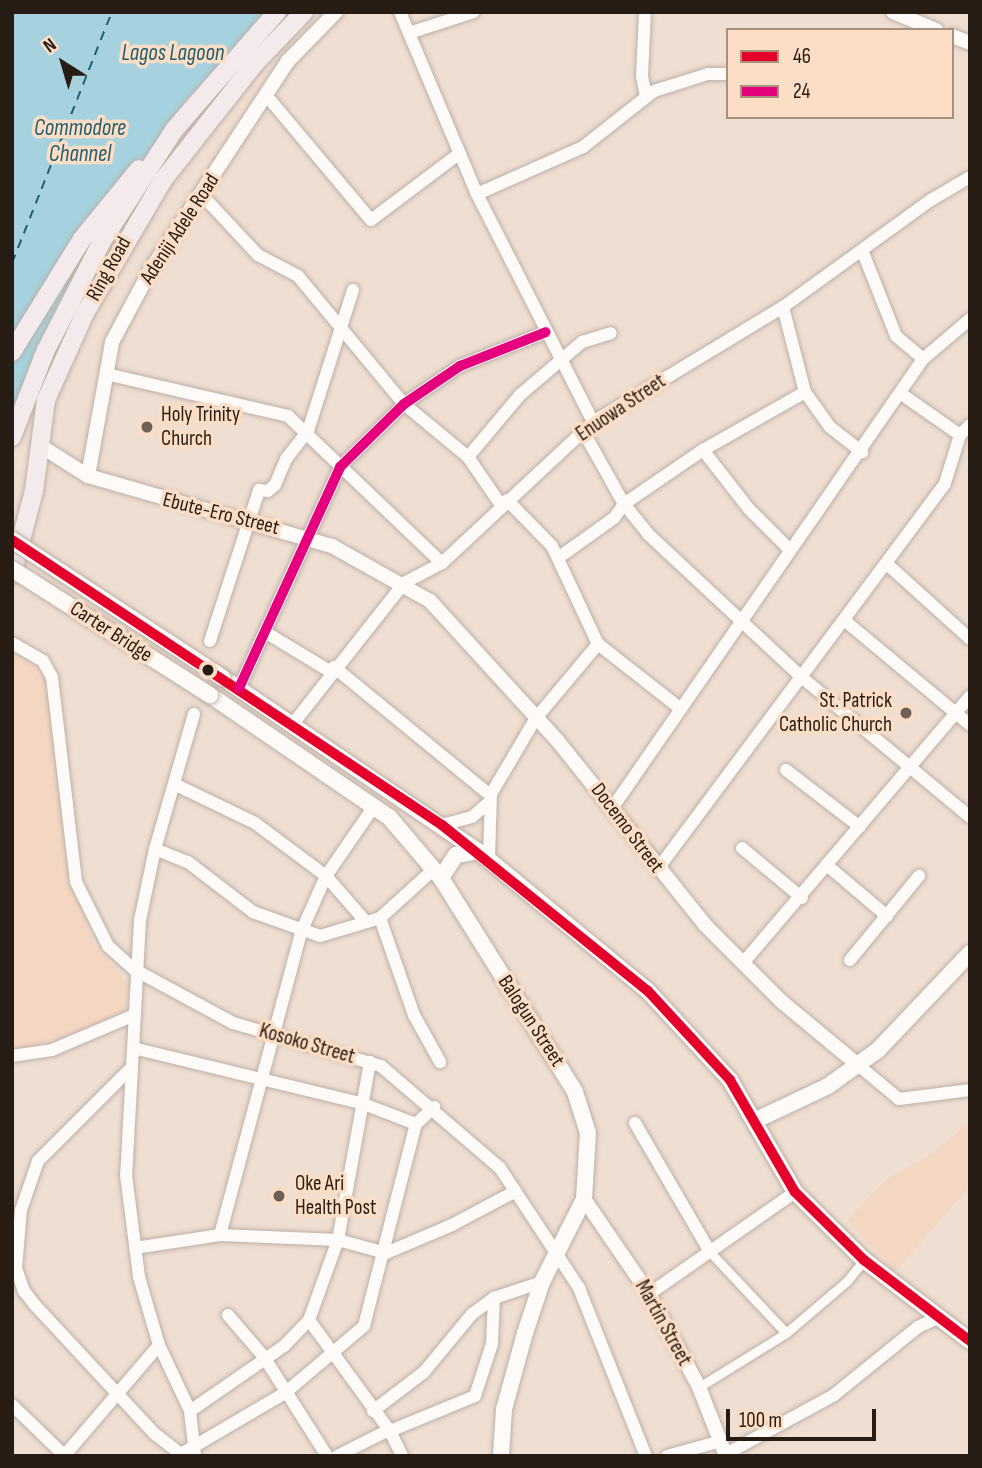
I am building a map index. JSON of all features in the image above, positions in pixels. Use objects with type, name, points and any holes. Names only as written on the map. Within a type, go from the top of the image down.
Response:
[{"type":"main road","name":"Ring Road","points":[[12,436],[46,351],[102,241],[174,130],[277,12]]},
{"type":"main road","name":"Ring Road","points":[[12,574],[27,525],[46,400],[85,313],[163,180],[255,63],[304,12]]},
{"type":"main road","points":[[12,352],[82,239],[174,130]]},
{"type":"main road","points":[[12,540],[442,825],[484,856],[648,991],[691,1032],[730,1080],[794,1192],[864,1260],[970,1341]]},
{"type":"main road","name":"Carter Bridge","points":[[12,569],[210,695]]},
{"type":"main road","name":"Balogun Street","points":[[210,695],[375,805],[438,873],[575,1093],[588,1133],[584,1199],[558,1259],[542,1282],[504,1409],[501,1456]]},
{"type":"main road","points":[[438,873],[456,855],[484,856]]},
{"type":"main road","points":[[754,1121],[828,1086],[878,1050],[970,953]]},
{"type":"street","name":"Adeniji Adele Road","points":[[88,476],[112,342],[202,195],[289,61],[336,12]]},
{"type":"street","points":[[400,12],[477,194],[593,422]]},
{"type":"street","points":[[409,33],[474,12]]},
{"type":"street","points":[[645,12],[642,76],[646,96]]},
{"type":"street","points":[[894,12],[931,28]]},
{"type":"street","points":[[477,194],[583,148],[646,96],[708,74],[726,74]]},
{"type":"street","points":[[266,95],[371,219],[460,153]]},
{"type":"street","name":"Enuowa Street","points":[[292,725],[333,669],[404,583],[442,563],[504,502],[593,422],[783,307],[970,177]]},
{"type":"street","points":[[202,195],[249,248],[298,276],[341,323],[404,404],[468,457],[504,502],[552,546],[598,644],[681,709]]},
{"type":"street","points":[[862,250],[896,336],[923,359]]},
{"type":"street","points":[[210,641],[258,490],[268,491],[275,485],[286,459],[307,431],[353,290]]},
{"type":"street","points":[[783,307],[805,392],[830,427],[862,452]]},
{"type":"street","points":[[613,807],[789,548],[862,452],[923,359],[970,319]]},
{"type":"street","points":[[239,688],[306,536],[340,467],[404,404],[485,353],[546,332]]},
{"type":"street","points":[[468,457],[520,395],[583,342],[611,333]]},
{"type":"street","points":[[106,374],[288,416],[307,431],[340,467],[442,563]]},
{"type":"street","points":[[558,558],[614,518],[624,505],[703,450],[805,392]]},
{"type":"street","points":[[900,393],[960,435]]},
{"type":"street","points":[[657,870],[799,675],[887,564],[945,483],[960,435],[970,425]]},
{"type":"street","points":[[583,431],[624,505],[648,534],[799,675],[970,817]]},
{"type":"street","name":"Ebute-Ero Street","points":[[39,445],[88,476],[306,536],[404,583]]},
{"type":"street","points":[[703,450],[749,509],[789,548]]},
{"type":"street","points":[[887,564],[970,639]]},
{"type":"street","name":"Docemo Street","points":[[404,583],[430,601],[536,718],[613,807],[657,870],[743,963],[780,1001],[858,1065]]},
{"type":"street","points":[[844,620],[970,725]]},
{"type":"street","points":[[265,632],[333,669],[490,798]]},
{"type":"street","name":"Kosoko Street","points":[[12,643],[43,661],[52,677],[76,883],[95,928],[120,960],[203,1010],[276,1036],[370,1062],[434,1107],[500,1168],[582,1296],[646,1456]]},
{"type":"street","points":[[442,825],[472,817],[490,798],[536,718],[598,644]]},
{"type":"street","points":[[743,963],[829,867],[970,696]]},
{"type":"street","points":[[194,714],[155,849],[135,971],[126,1175],[135,1248],[159,1345],[190,1411],[195,1452]]},
{"type":"street","points":[[786,770],[860,827]]},
{"type":"street","points":[[174,784],[244,816],[326,876],[366,922]]},
{"type":"street","points":[[484,856],[490,798]]},
{"type":"street","points":[[220,1235],[262,1077],[276,1036],[301,932],[326,876],[375,805]]},
{"type":"street","points":[[742,848],[802,898]]},
{"type":"street","points":[[155,849],[188,862],[253,912],[301,932],[320,936],[380,918],[438,873]]},
{"type":"street","points":[[829,867],[887,916]]},
{"type":"street","points":[[850,960],[919,876]]},
{"type":"street","points":[[380,918],[414,1015],[440,1062]]},
{"type":"street","points":[[12,1056],[52,1050],[132,1016]]},
{"type":"street","points":[[133,1048],[361,1103],[416,1124]]},
{"type":"street","points":[[190,1411],[264,1357],[284,1346],[309,1320],[338,1240],[370,1062]]},
{"type":"street","points":[[858,1065],[904,1100],[970,1090]]},
{"type":"street","points":[[132,1067],[38,1161],[16,1242],[24,1292],[173,1451],[185,1454],[195,1452],[285,1394],[333,1355],[369,1316],[416,1124],[434,1107]]},
{"type":"street","points":[[635,1123],[710,1252],[786,1333]]},
{"type":"street","points":[[135,1248],[220,1235],[338,1240],[386,1253],[453,1225],[516,1191]]},
{"type":"street","points":[[649,1294],[794,1192]]},
{"type":"street","name":"Martin Street","points":[[584,1199],[649,1294],[699,1387],[724,1450]]},
{"type":"street","points":[[699,1387],[786,1333],[847,1281],[864,1260]]},
{"type":"street","points":[[373,1411],[424,1372],[472,1314],[494,1298],[542,1282]]},
{"type":"street","points":[[337,1456],[389,1431],[475,1396],[492,1344],[494,1298]]},
{"type":"street","points":[[228,1315],[264,1357],[285,1394],[327,1456]]},
{"type":"street","points":[[667,1456],[724,1450],[834,1395],[918,1327],[939,1317]]},
{"type":"street","points":[[309,1320],[389,1431],[402,1456]]},
{"type":"street","points":[[12,1405],[64,1456],[159,1345]]},
{"type":"shaded area","points":[[12,653],[51,675],[65,863],[92,940],[128,984],[125,1016],[31,1047],[12,1048]]},
{"type":"shaded area","points":[[970,1122],[970,1186],[895,1272],[847,1220],[888,1178],[930,1155]]},
{"type":"water","name":"Commodore Channel","points":[[12,12],[268,12],[186,100],[102,238],[12,427]]},
{"type":"ferry route","points":[[12,263],[112,12]]},
{"type":"transit line","name":"24","points":[[239,688],[340,467],[404,404],[460,366],[546,332]]},
{"type":"transit line","name":"46","points":[[12,540],[442,825],[648,991],[730,1080],[795,1192],[864,1260],[970,1341]]},
{"type":"place","name":"Holy Trinity Church","points":[[147,427]]},
{"type":"place","name":"St. Patrick Catholic Church","points":[[906,713]]},
{"type":"place","name":"Oke Ari Health Post","points":[[279,1196]]},
{"type":"water label","name":"Lagos Lagoon","points":[[173,53]]}]
